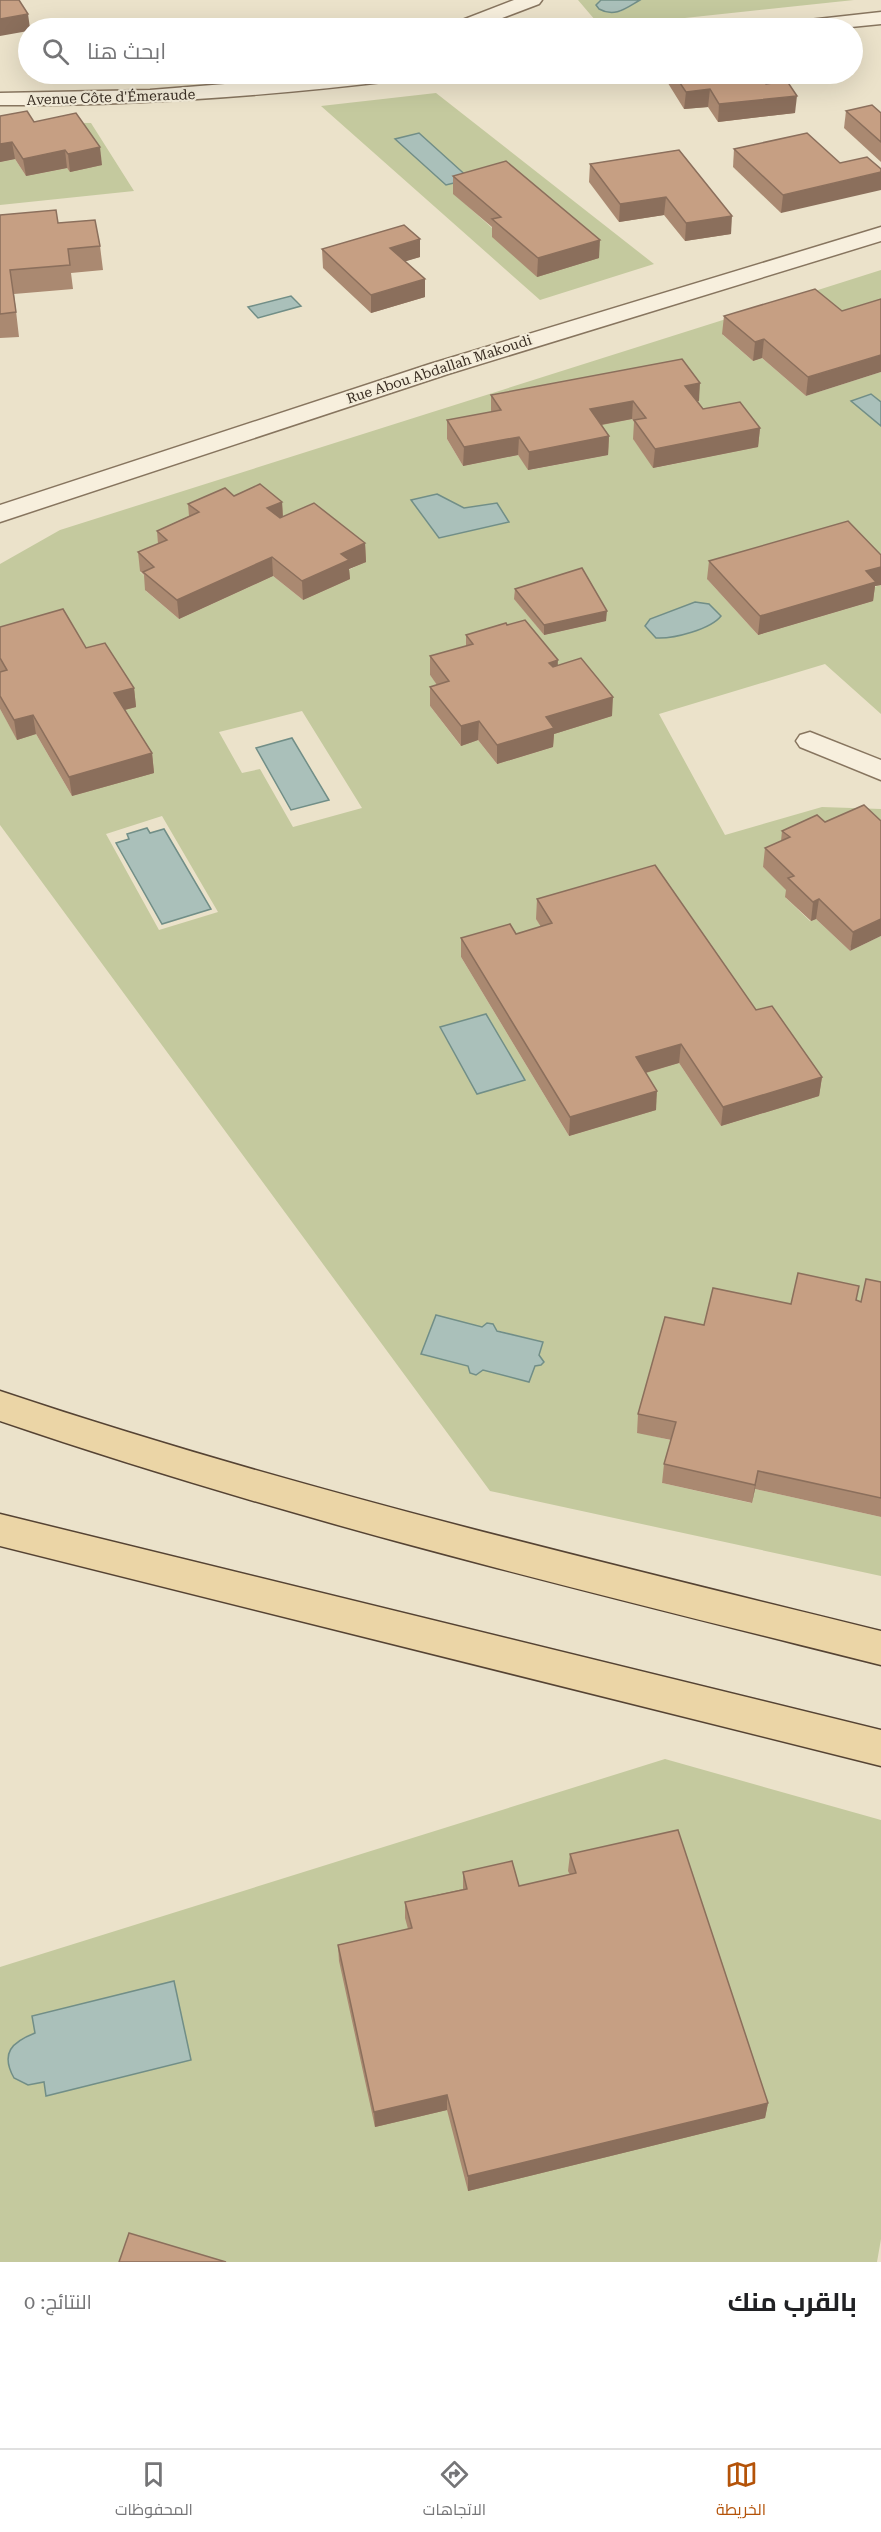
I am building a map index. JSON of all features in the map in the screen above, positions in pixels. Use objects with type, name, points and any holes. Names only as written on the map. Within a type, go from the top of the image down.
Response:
[{"type":"main road","points":[[0,1406],[193,1471],[398,1527],[881,1648]]},
{"type":"main road","points":[[0,1530],[881,1748]]},
{"type":"street","points":[[485,18],[532,0]]},
{"type":"street","points":[[863,20],[881,18]]},
{"type":"street","name":"Avenue Côte d'Émeraude","points":[[0,99],[170,96],[309,84]]},
{"type":"street","name":"Rue Abou Abdallah Makoudi","points":[[0,514],[347,398],[621,311],[881,234]]},
{"type":"street","points":[[810,741],[881,771]]},
{"type":"green space","points":[[578,0],[601,0],[598,2],[620,12],[640,0],[854,0],[685,18],[593,18]]},
{"type":"green space","points":[[436,93],[654,264],[540,300],[321,106]],"holes":[[[454,194],[599,258],[500,235]]]},
{"type":"green space","points":[[0,122],[91,123],[134,191],[0,205],[0,162],[15,159],[26,176],[67,168],[70,171],[101,165]]},
{"type":"green space","points":[[881,270],[881,317],[840,329],[813,307],[723,335],[753,361],[762,358],[806,396],[881,372],[881,402],[871,394],[851,401],[881,426],[881,576],[845,540],[708,580],[758,635],[873,601],[863,590],[881,585],[881,714],[825,664],[659,714],[725,835],[822,807],[881,809],[881,843],[861,825],[822,841],[814,834],[780,849],[787,856],[763,867],[792,895],[786,898],[810,921],[816,919],[850,951],[881,936],[881,1301],[863,1298],[858,1320],[852,1319],[855,1305],[795,1292],[788,1323],[711,1306],[702,1344],[663,1336],[637,1432],[674,1441],[662,1483],[751,1503],[755,1489],[881,1517],[881,1576],[490,1491],[0,825],[0,709],[17,739],[36,734],[72,796],[153,772],[116,712],[136,706],[107,662],[89,667],[66,629],[0,646],[0,564],[60,530]],"holes":[[[681,377],[699,401],[684,404],[701,427],[738,420],[757,447],[654,468],[634,440],[645,437],[632,419],[589,427],[608,455],[529,470],[518,455],[463,466],[447,439],[501,429],[491,414]],[[437,494],[464,508],[497,503],[509,522],[439,538],[412,500]],[[261,503],[282,520],[268,527],[281,537],[315,522],[365,562],[342,573],[349,579],[303,600],[273,576],[179,619],[146,591],[156,586],[140,572],[169,559],[159,549],[200,531],[190,522],[226,507],[236,514]],[[582,578],[606,621],[544,635],[515,599]],[[695,603],[709,604],[721,616],[701,629],[673,637],[657,638],[645,627],[650,619]],[[524,639],[557,679],[548,682],[552,686],[581,678],[612,716],[545,736],[553,747],[497,764],[478,740],[460,745],[430,706],[449,700],[430,675],[473,663],[467,654]],[[302,711],[362,808],[293,827],[260,769],[242,773],[219,732]],[[162,816],[218,912],[159,930],[106,834]],[[654,885],[753,1029],[770,1025],[818,1096],[721,1126],[679,1063],[635,1076],[655,1110],[569,1136],[461,957],[509,943],[516,953],[551,943],[536,918]],[[485,1014],[525,1080],[477,1094],[440,1028]],[[436,1316],[482,1327],[487,1323],[493,1324],[496,1330],[543,1342],[538,1356],[544,1362],[540,1366],[535,1366],[529,1381],[483,1369],[475,1375],[470,1373],[468,1366],[421,1354]]]},
{"type":"green space","points":[[665,1759],[881,1820],[881,2239],[877,2262],[0,2262],[0,1967]],"holes":[[[569,1871],[764,2117],[447,2110],[412,1944],[467,1905],[574,1889]],[[32,2016],[191,2060],[46,2096],[44,2082],[29,2085],[8,2064],[10,2052],[15,2044],[35,2033]]]},
{"type":"water","points":[[601,0],[640,0],[625,9],[610,13],[599,9],[596,5]]},
{"type":"water","points":[[419,133],[470,179],[446,185],[395,139]]},
{"type":"water","points":[[291,296],[301,306],[258,318],[248,307]]},
{"type":"water","points":[[871,394],[881,402],[881,426],[851,401]]},
{"type":"water","points":[[437,494],[464,508],[497,503],[509,522],[439,538],[411,500]]},
{"type":"water","points":[[695,602],[709,604],[721,616],[701,629],[672,637],[656,638],[645,626],[650,619]]},
{"type":"water","points":[[292,738],[329,800],[291,810],[256,748]]},
{"type":"water","points":[[147,828],[150,833],[164,829],[211,909],[162,924],[116,843],[129,839],[127,834]]},
{"type":"water","points":[[486,1014],[525,1080],[477,1094],[440,1027]]},
{"type":"water","points":[[436,1315],[482,1327],[487,1323],[493,1324],[497,1331],[543,1342],[539,1355],[544,1362],[535,1366],[529,1382],[483,1370],[476,1375],[470,1373],[468,1366],[421,1354]]},
{"type":"water","points":[[174,1981],[191,2060],[46,2096],[44,2082],[28,2085],[14,2078],[8,2055],[20,2040],[35,2033],[32,2016]]},
{"type":"building","points":[[0,0],[19,0],[28,14],[0,19]]},
{"type":"building","points":[[681,84],[789,84],[797,96],[719,104],[710,89],[686,92]]},
{"type":"building","points":[[872,105],[881,113],[881,142],[846,111]]},
{"type":"building","points":[[27,111],[34,122],[76,113],[100,147],[68,154],[65,150],[23,159],[12,142],[0,144],[0,116]]},
{"type":"building","points":[[807,133],[840,163],[867,157],[881,169],[881,172],[783,195],[734,149]]},
{"type":"building","points":[[679,150],[732,216],[686,223],[666,197],[620,204],[590,164]]},
{"type":"building","points":[[506,161],[600,240],[538,258],[492,219],[501,217],[453,176]]},
{"type":"building","points":[[56,210],[58,223],[95,220],[100,246],[68,249],[70,265],[10,270],[16,312],[0,314],[0,215]]},
{"type":"building","points":[[404,225],[420,239],[390,248],[425,279],[371,295],[322,249]]},
{"type":"building","points":[[815,289],[842,311],[881,299],[881,355],[808,377],[764,339],[755,342],[724,316]]},
{"type":"building","points":[[682,359],[700,383],[685,386],[703,409],[740,402],[760,428],[655,449],[634,420],[646,418],[633,401],[590,409],[609,436],[529,452],[519,437],[464,447],[447,420],[501,410],[491,395]]},
{"type":"building","points":[[260,484],[282,502],[267,508],[280,518],[314,503],[365,543],[341,554],[349,560],[302,581],[272,557],[177,600],[143,572],[154,567],[138,552],[167,540],[157,531],[199,512],[188,504],[225,488],[234,496]]},
{"type":"building","points":[[848,521],[881,555],[881,567],[866,571],[876,582],[760,616],[709,561]]},
{"type":"building","points":[[582,568],[607,611],[544,625],[515,589]]},
{"type":"building","points":[[63,609],[86,648],[105,643],[134,688],[114,693],[152,753],[69,777],[33,715],[14,720],[0,696],[0,672],[7,670],[0,658],[0,627]]},
{"type":"building","points":[[525,620],[558,660],[549,663],[553,667],[581,658],[613,697],[546,717],[554,728],[497,745],[479,721],[461,726],[430,687],[449,681],[430,656],[473,644],[466,635]]},
{"type":"building","points":[[864,805],[881,821],[881,919],[853,932],[819,899],[813,902],[788,878],[794,876],[765,848],[790,837],[782,831],[817,815],[825,822]]},
{"type":"building","points":[[655,865],[756,1010],[772,1006],[822,1077],[723,1107],[681,1044],[636,1057],[657,1091],[570,1117],[461,938],[510,924],[516,934],[552,923],[537,899]]},
{"type":"building","points":[[798,1273],[859,1286],[856,1300],[861,1302],[866,1279],[881,1282],[881,1498],[758,1471],[755,1485],[664,1464],[676,1422],[638,1414],[665,1317],[704,1325],[713,1288],[791,1304]]},
{"type":"building","points":[[678,1830],[768,2103],[468,2176],[447,2095],[374,2112],[338,1945],[412,1928],[405,1902],[467,1889],[463,1872],[512,1861],[519,1886],[576,1873],[570,1854]]},
{"type":"building","points":[[129,2233],[226,2262],[119,2262]]}]
